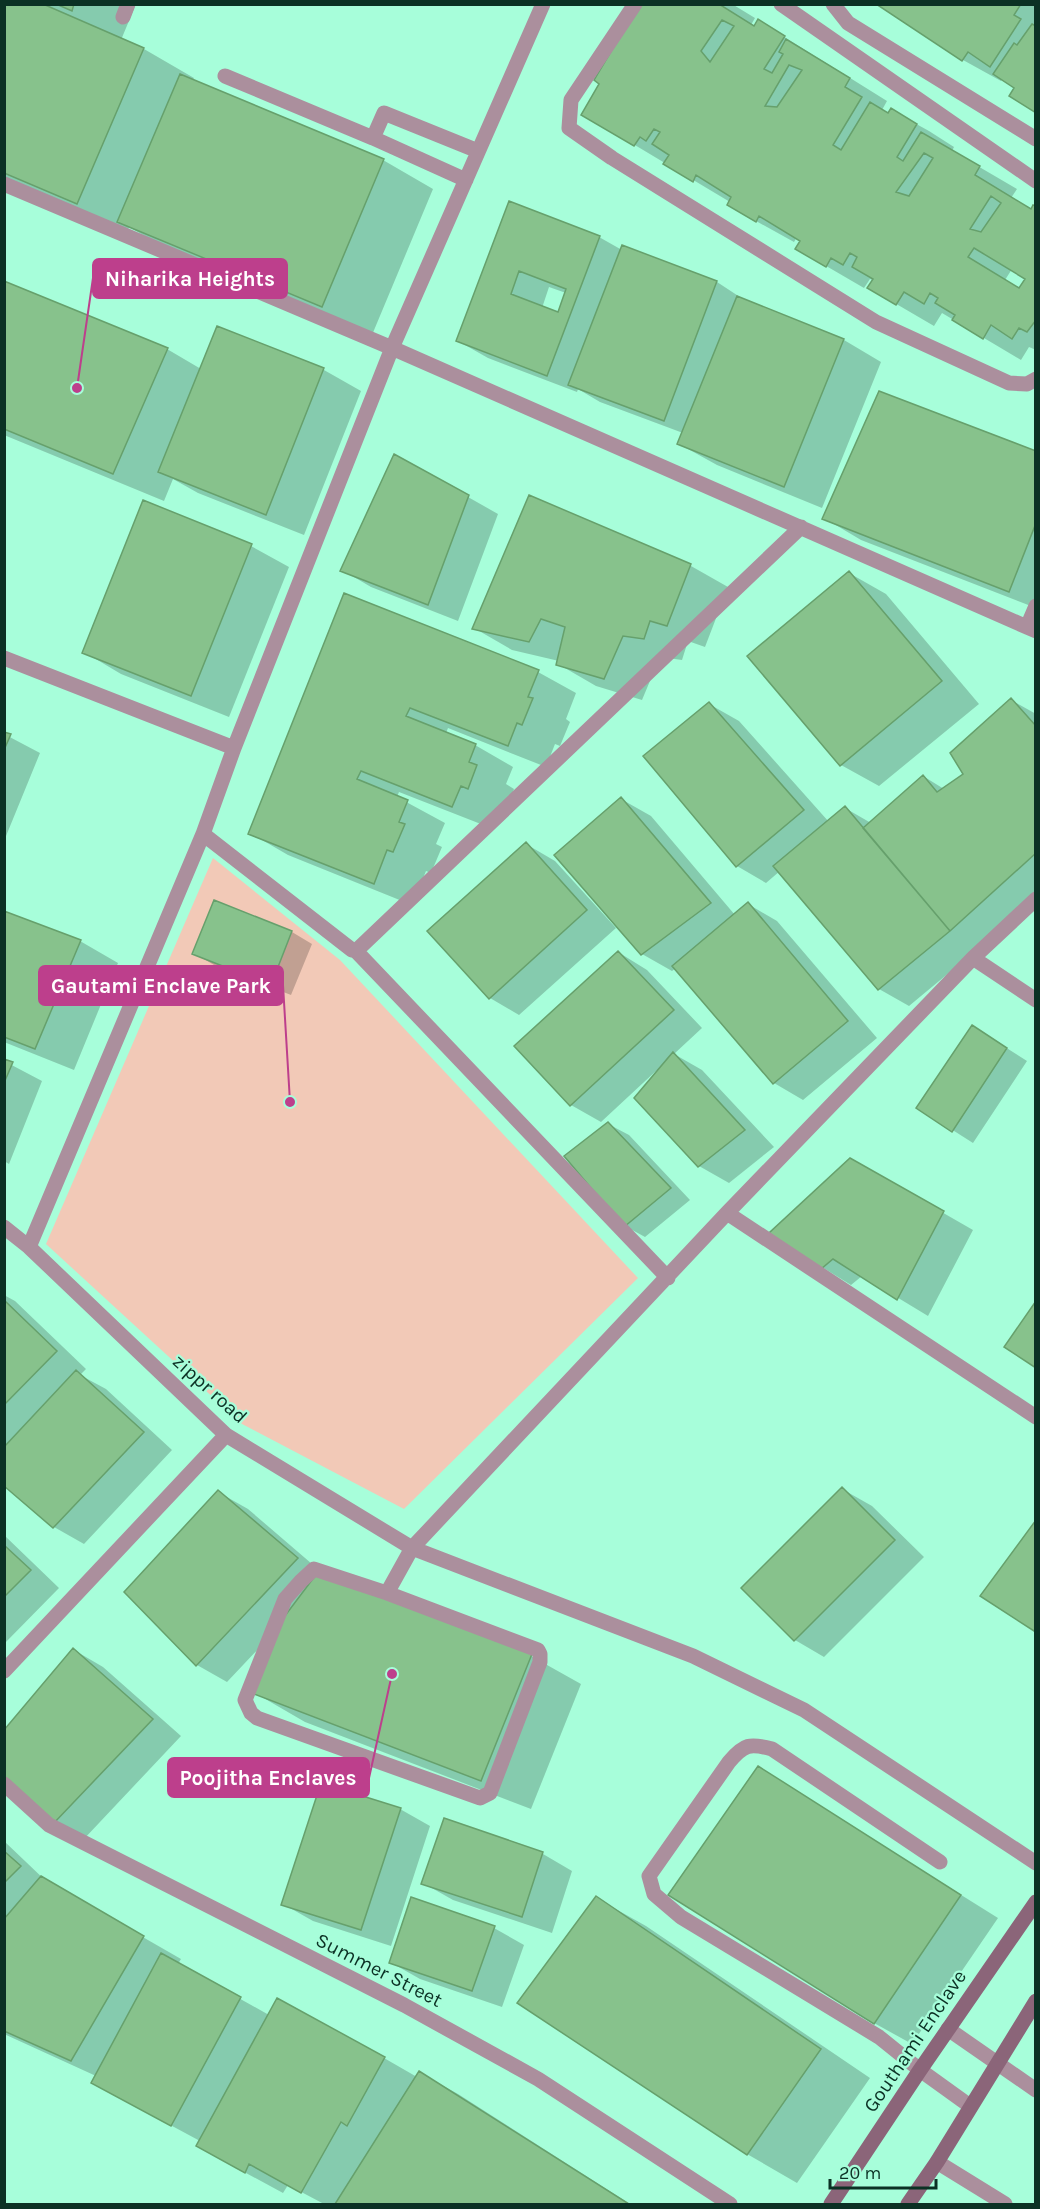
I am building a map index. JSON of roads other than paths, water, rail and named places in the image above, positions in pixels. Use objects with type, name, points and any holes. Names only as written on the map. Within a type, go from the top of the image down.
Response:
[{"type":"street","points":[[29,1246],[203,834],[234,748],[392,348],[543,4]]},
{"type":"street","points":[[635,4],[571,100],[569,128],[612,158],[876,322],[1008,382],[1027,384],[1035,379]]},
{"type":"street","points":[[781,4],[1035,181]]},
{"type":"street","points":[[833,4],[848,23],[1035,139]]},
{"type":"street","points":[[225,76],[466,180]]},
{"type":"street","points":[[373,138],[384,113],[478,151]]},
{"type":"street","points":[[4,184],[392,348],[1031,629],[1035,606]]},
{"type":"street","points":[[356,951],[801,527]]},
{"type":"street","points":[[4,658],[234,748]]},
{"type":"street","points":[[203,834],[356,951],[668,1278]]},
{"type":"street","points":[[387,1593],[412,1548],[728,1213],[973,958],[1035,899]]},
{"type":"street","points":[[973,958],[1035,1000]]},
{"type":"street","points":[[728,1213],[1035,1417]]},
{"type":"street","name":"zippr road","points":[[4,1227],[29,1246],[226,1435],[412,1548],[693,1656],[804,1710],[1035,1863]]},
{"type":"street","points":[[4,1671],[226,1435]]},
{"type":"street","points":[[314,1569],[387,1593],[538,1650],[540,1654],[540,1662],[490,1793],[485,1797],[480,1798],[257,1718],[251,1713],[245,1700],[285,1599],[300,1581],[314,1569]]},
{"type":"street","points":[[940,1862],[772,1749],[753,1744],[739,1750],[729,1762],[649,1876],[654,1894],[681,1917],[879,2037],[970,2106]]},
{"type":"street","name":"Summer Street","points":[[4,1784],[49,1825],[404,2006],[528,2073],[730,2205]]},
{"type":"street","name":"Gouthami Enclave","points":[[831,2205],[1035,1902]]},
{"type":"street","points":[[909,2205],[1035,2001]]},
{"type":"street","points":[[948,2029],[1035,2090]]},
{"type":"street","points":[[937,2162],[1005,2205]]},
{"type":"place","name":"Niharika Heights","points":[[77,388]]},
{"type":"place","name":"Gautami Enclave Park","points":[[290,1102]]},
{"type":"place","name":"Poojitha Enclaves","points":[[392,1674]]}]
